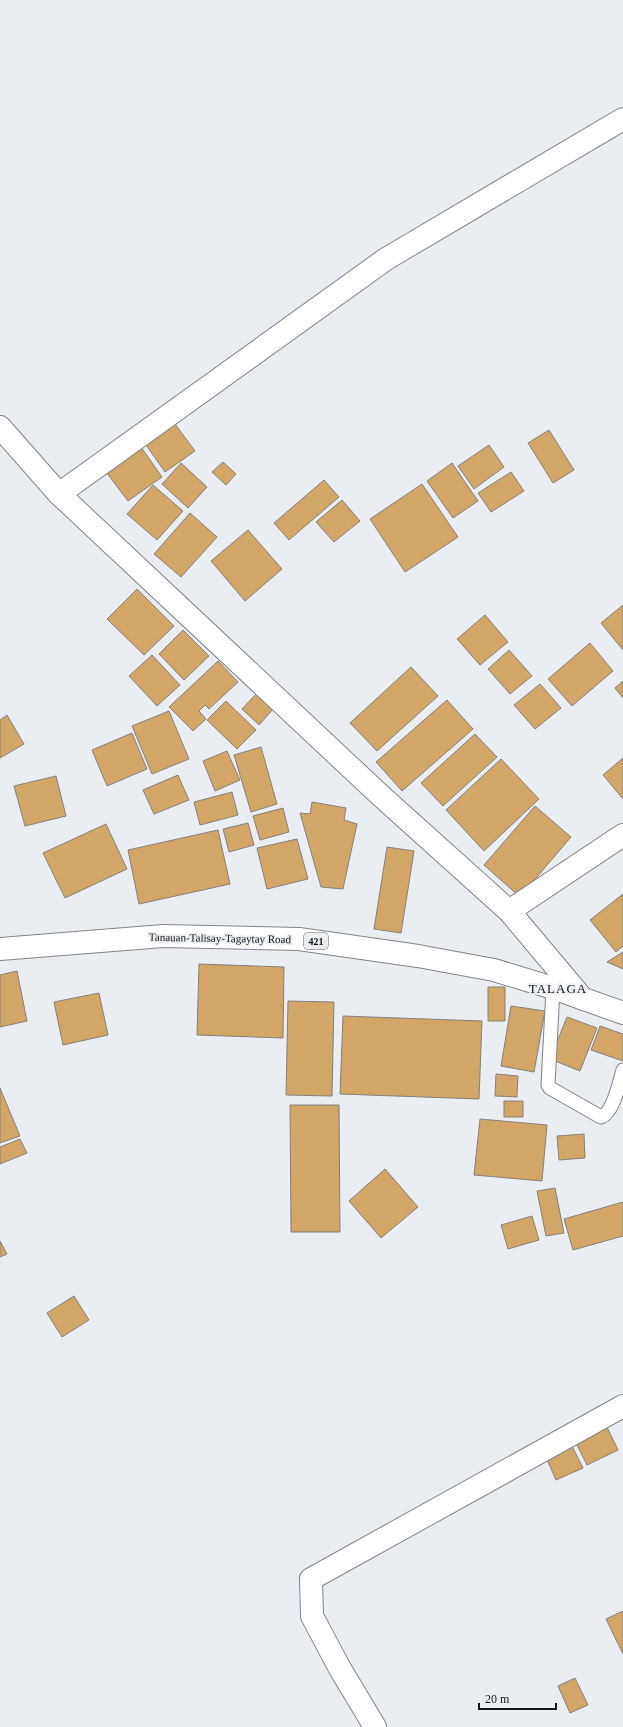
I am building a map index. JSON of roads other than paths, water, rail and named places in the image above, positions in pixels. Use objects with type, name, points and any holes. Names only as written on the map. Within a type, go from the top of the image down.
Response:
[{"type":"street","points":[[59,494],[386,259],[623,119]]},
{"type":"street","points":[[0,426],[59,494],[374,790],[510,911],[583,999]]},
{"type":"street","points":[[510,911],[623,835]]},
{"type":"street","name":"Tanauan-Talisay-Tagaytay Road","points":[[0,949],[163,936],[299,939],[418,956],[494,970],[553,988],[623,1013]]},
{"type":"street","points":[[375,1727],[312,1616],[311,1579],[623,1406]]},
{"type":"lane","points":[[553,988],[548,1085],[550,1088],[601,1117],[606,1115],[610,1110],[623,1070]]},
{"type":"district","name":"TALAGA","points":[[558,988]]}]
